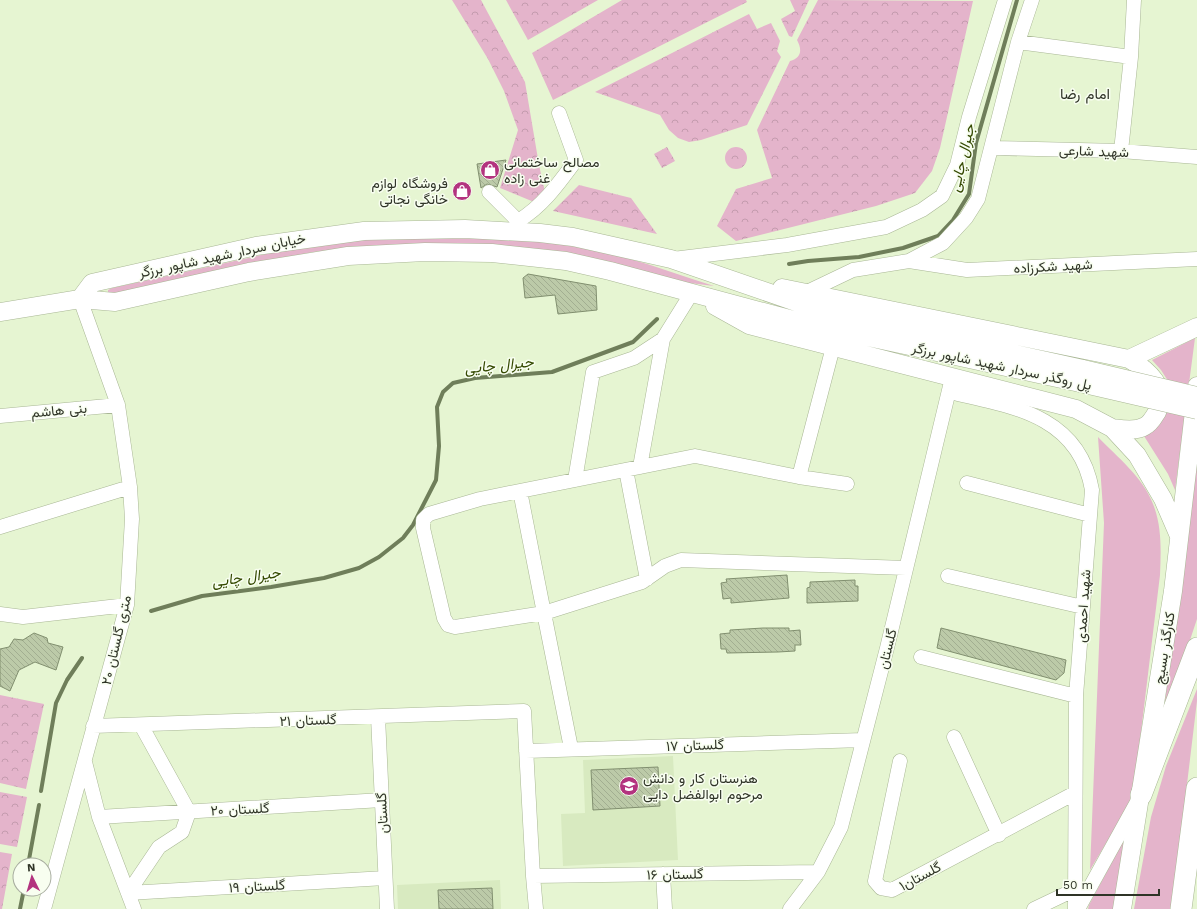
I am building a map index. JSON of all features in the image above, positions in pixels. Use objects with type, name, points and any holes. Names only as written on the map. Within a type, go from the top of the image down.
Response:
[{"type":"highway","points":[[1141,795],[1197,648]]},
{"type":"highway","points":[[1181,909],[1197,788]]},
{"type":"main road","name":"خیابان سردار شهید شاپور برزگر","points":[[80,299],[92,283],[224,252],[305,238],[364,231],[432,228],[518,226],[671,259],[726,278]]},
{"type":"main road","name":"خیابان سردار شهید شاپور برزگر","points":[[0,312],[80,299],[115,302],[249,272],[348,256],[425,252],[492,254],[566,261],[610,271],[691,294]]},
{"type":"main road","points":[[726,278],[807,292],[1129,359],[1144,367],[1153,376],[1158,385],[1160,397],[1159,408],[1154,417],[1145,426],[1129,430],[1112,428]]},
{"type":"main road","name":"پل روگذر سردار شهید شاپور برزگر","points":[[726,278],[822,311],[1082,376],[1197,410]]},
{"type":"main road","points":[[691,294],[749,325],[834,347],[951,384],[1076,409],[1112,428],[1137,455],[1151,476],[1163,499],[1179,536]]},
{"type":"main road","name":"پل روگذر سردار شهید شاپور برزگر","points":[[691,294],[808,324],[1082,376],[1197,396]]},
{"type":"main road","points":[[1129,359],[1197,327]]},
{"type":"main road","name":"کنارگذر بسیج","points":[[1122,909],[1173,591],[1197,386]]},
{"type":"street","points":[[671,259],[786,245],[886,227],[922,210],[942,196],[957,165],[969,117],[1005,0]]},
{"type":"street","points":[[807,292],[853,270],[909,261],[943,243],[966,218],[978,199],[1018,42],[1032,0]]},
{"type":"street","points":[[1121,152],[1131,57],[1134,0]]},
{"type":"street","points":[[1018,42],[1131,57]]},
{"type":"street","points":[[489,192],[518,226],[554,191],[576,160],[560,114]]},
{"type":"street","name":"شهید شارعی","points":[[991,148],[1121,152],[1197,157]]},
{"type":"street","name":"شهید شکرزاده","points":[[909,261],[967,270],[1197,259]]},
{"type":"street","points":[[640,467],[663,339],[691,294]]},
{"type":"street","name":"۲۰ متری گلستان","points":[[44,909],[127,605],[132,519],[130,487],[118,405],[80,299]]},
{"type":"street","points":[[575,480],[593,372],[634,358],[663,339]]},
{"type":"street","points":[[798,477],[834,347]]},
{"type":"street","name":"شهید احمدی","points":[[951,384],[1016,407],[1050,425],[1068,438],[1080,454],[1088,471],[1092,490],[1076,696],[1075,793],[1077,909]]},
{"type":"street","name":"گلستان","points":[[790,909],[818,872],[841,827],[951,384]]},
{"type":"street","name":"بنی هاشم","points":[[0,416],[118,405]]},
{"type":"street","points":[[847,484],[798,477],[695,456],[480,499],[429,514],[423,520],[423,528],[444,618],[448,625],[455,627],[544,613],[642,582],[665,566],[681,560],[906,568]]},
{"type":"street","points":[[626,470],[647,579]]},
{"type":"street","points":[[967,483],[1090,515]]},
{"type":"street","points":[[0,527],[130,487]]},
{"type":"street","points":[[520,490],[571,748]]},
{"type":"street","points":[[948,576],[1083,607]]},
{"type":"street","points":[[0,614],[23,617],[127,605]]},
{"type":"street","points":[[921,658],[1076,696]]},
{"type":"street","name":"گلستان ۲۱","points":[[93,726],[378,718],[524,711],[526,750]]},
{"type":"street","name":"گلستان","points":[[378,718],[387,909]]},
{"type":"street","points":[[128,893],[159,847],[182,832],[188,812],[141,725]]},
{"type":"street","points":[[954,737],[999,835]]},
{"type":"street","name":"گلستان ۱۷","points":[[526,750],[863,740]]},
{"type":"street","points":[[526,750],[536,909]]},
{"type":"street","points":[[84,759],[99,817],[134,909]]},
{"type":"street","name":"گلستان۱","points":[[900,761],[875,881],[881,888],[892,890],[999,835],[1075,793]]},
{"type":"street","points":[[1077,909],[1141,795]]},
{"type":"street","name":"گلستان ۲۰","points":[[99,817],[382,800]]},
{"type":"street","name":"گلستان ۱۶","points":[[533,876],[818,872]]},
{"type":"street","points":[[663,874],[665,909]]},
{"type":"street","name":"گلستان ۱۹","points":[[128,893],[385,878]]},
{"type":"street","points":[[1034,909],[1076,889]]},
{"type":"shaded area","name":"هنرستان کار و دانش مرحوم ابوالفضل دایی","points":[[673,756],[678,860],[563,866],[561,814],[585,813],[583,760]]},
{"type":"shaded area","points":[[500,880],[501,909],[398,909],[397,885]]},
{"type":"green space","points":[[452,0],[481,0],[525,82],[545,192],[534,202],[500,188],[518,130],[504,91],[488,59]]},
{"type":"green space","points":[[506,0],[598,0],[528,40]]},
{"type":"green space","points":[[622,0],[746,0],[747,2],[553,100],[532,53]]},
{"type":"green space","points":[[790,0],[809,0],[792,37],[789,36],[781,19],[795,11]]},
{"type":"green space","points":[[818,0],[973,1],[940,148],[932,171],[915,193],[876,206],[736,241],[717,226],[736,189],[772,178],[757,130],[790,61],[797,58],[800,53],[800,47],[797,40]]},
{"type":"green space","points":[[749,14],[757,29],[771,23],[780,41],[777,51],[781,57],[747,125],[701,140],[689,142],[678,138],[669,130],[660,115],[595,92]]},
{"type":"green space","points":[[667,147],[675,161],[662,168],[654,154]]},
{"type":"green space","points":[[736,147],[744,150],[747,158],[744,166],[736,169],[728,166],[725,158],[728,150]]},
{"type":"green space","points":[[579,185],[631,198],[657,234],[553,211]]},
{"type":"green space","points":[[451,235],[540,242],[584,248],[638,261],[714,286],[384,245],[313,252],[108,295],[108,290],[112,288],[311,244],[382,237]]},
{"type":"green space","points":[[1195,338],[1175,490],[1168,474],[1144,436],[1168,381],[1152,360]]},
{"type":"green space","points":[[1098,437],[1129,468],[1149,494],[1158,521],[1161,557],[1133,798],[1090,870],[1104,523]]},
{"type":"green space","points":[[1197,454],[1197,619],[1162,724]]},
{"type":"green space","points":[[1197,689],[1197,701],[1172,909],[1134,909],[1151,817],[1166,766]]},
{"type":"green space","points":[[0,695],[44,704],[26,789],[0,783]]},
{"type":"green space","points":[[0,792],[27,797],[17,847],[0,844]]},
{"type":"green space","points":[[1126,836],[1114,909],[1088,909],[1089,905]]},
{"type":"green space","points":[[0,852],[12,854],[2,909],[0,909]]},
{"type":"building","name":"مصالح ساختمانی غنی زاده","points":[[506,160],[497,187],[487,184],[481,188],[477,164]]},
{"type":"building","points":[[528,274],[596,286],[597,310],[558,314],[555,295],[525,298],[523,278]]},
{"type":"building","points":[[787,575],[789,598],[731,603],[731,598],[723,599],[721,583],[727,582],[726,579]]},
{"type":"building","points":[[855,580],[855,586],[858,586],[858,601],[807,603],[807,588],[810,587],[810,582]]},
{"type":"building","points":[[789,628],[789,631],[800,630],[801,645],[795,645],[795,651],[778,652],[727,653],[726,649],[721,649],[720,634],[730,633],[730,630]]},
{"type":"building","points":[[941,628],[1066,660],[1064,673],[1056,680],[937,648]]},
{"type":"building","points":[[34,633],[47,638],[48,643],[63,647],[56,670],[35,662],[19,670],[10,691],[0,686],[0,649],[9,647],[14,639],[23,640]]},
{"type":"building","points":[[658,767],[660,806],[593,810],[591,770]]},
{"type":"building","points":[[492,888],[493,909],[439,909],[438,890]]},
{"type":"waterway","name":"جیرال چایی","points":[[789,264],[859,257],[903,248],[938,236],[953,220],[969,194],[976,143],[1017,0]]},
{"type":"waterway","name":"جیرال چایی","points":[[151,611],[202,596],[324,578],[359,568],[379,557],[403,538],[413,525],[436,480],[439,446],[437,407],[443,392],[453,383],[475,378],[552,372],[633,342],[657,319]]},
{"type":"waterway","name":"جیرال چایی","points":[[41,791],[56,703],[67,680],[82,658]]},
{"type":"waterway","name":"جیرال چایی","points":[[29,857],[39,805]]},
{"type":"waterway","name":"جیرال چایی","points":[[20,909],[22,897]]},
{"type":"place","name":"مصالح ساختمانی غنی زاده","points":[[490,170]]},
{"type":"place","name":"فروشگاه لوازم خانگی نجاتی","points":[[462,191]]},
{"type":"place","name":"هنرستان کار و دانش مرحوم ابوالفضل دایی","points":[[629,786]]},
{"type":"district","name":"امام رضا","points":[[1085,94]]}]
